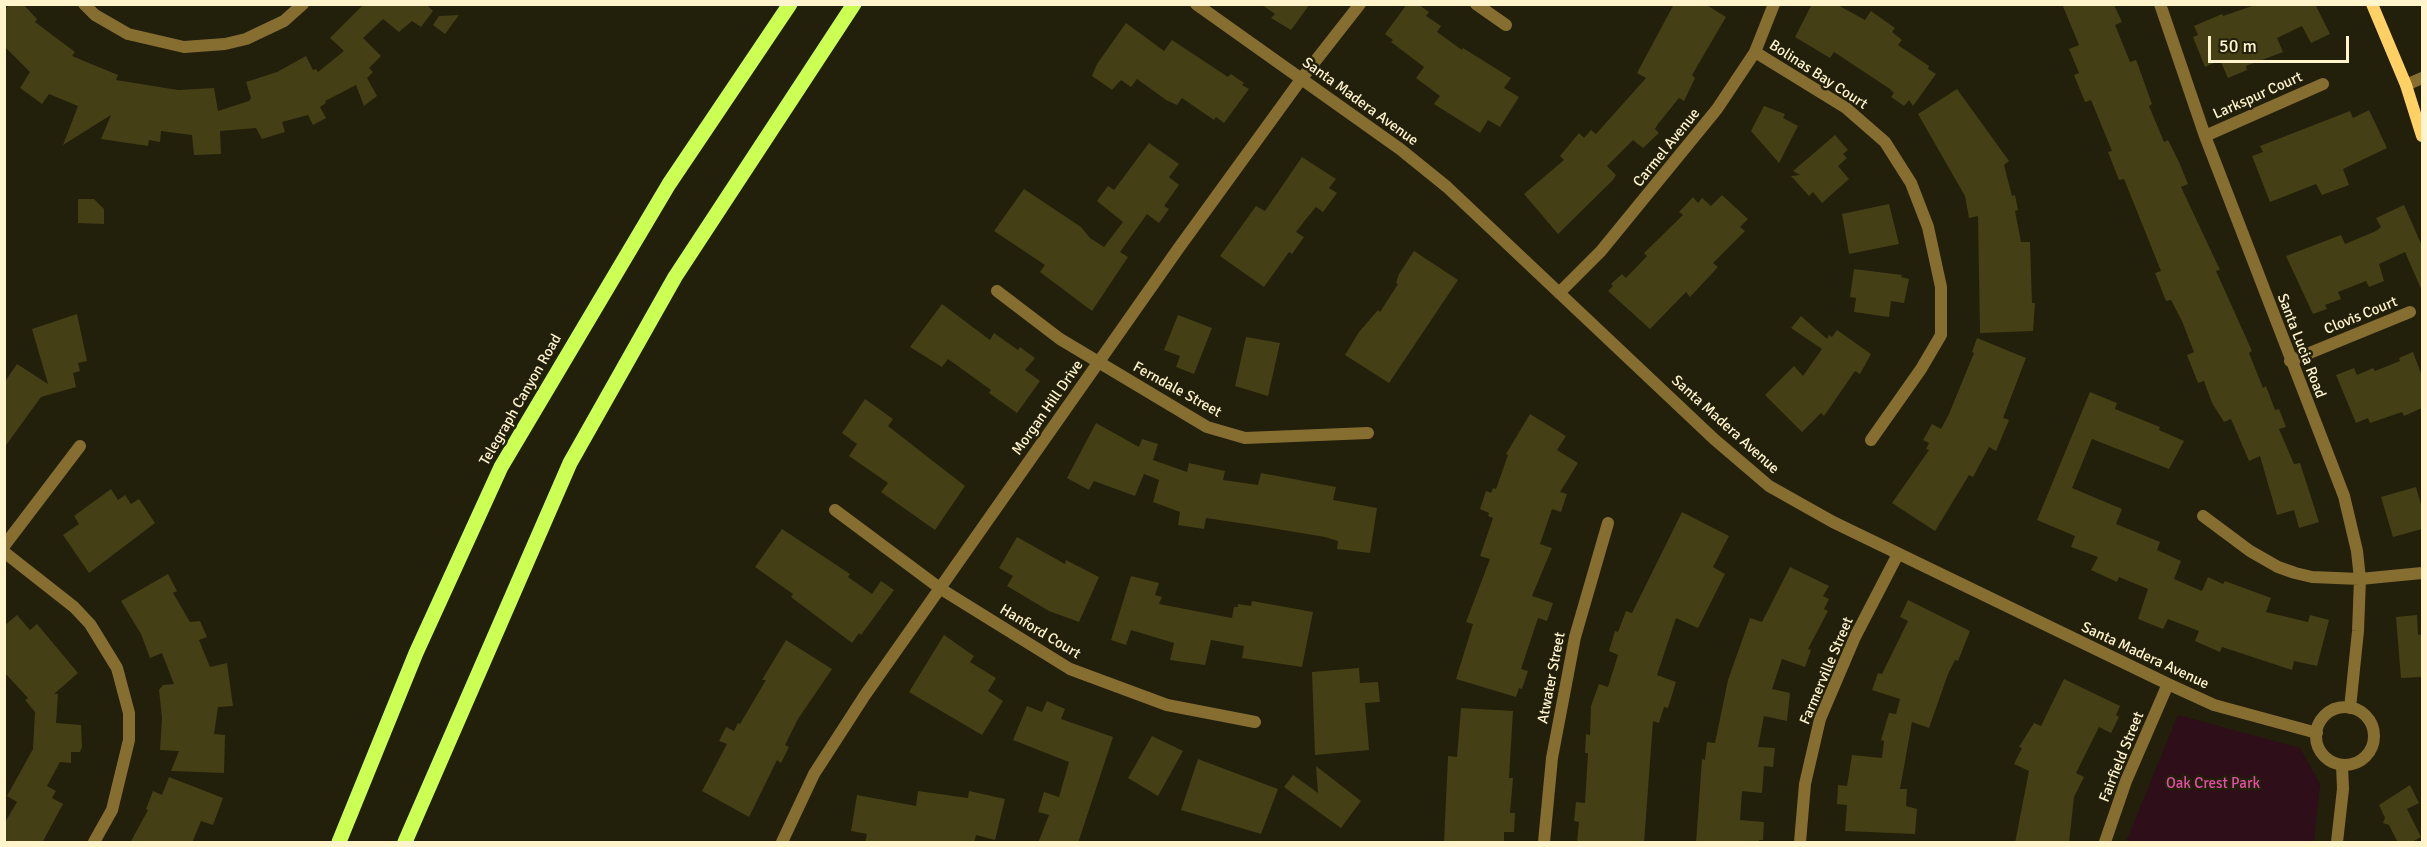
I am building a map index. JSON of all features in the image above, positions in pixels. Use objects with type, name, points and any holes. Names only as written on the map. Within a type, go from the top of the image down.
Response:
[{"type":"main road","name":"Telegraph Canyon Road","points":[[339,843],[416,653],[501,467],[669,183],[790,4]]},
{"type":"main road","points":[[405,843],[570,463],[675,277],[854,4]]},
{"type":"main road","points":[[2372,4],[2406,85],[2422,136]]},
{"type":"street","points":[[84,4],[95,15],[128,34],[165,45],[194,47],[225,44],[265,31],[303,4]]},
{"type":"street","name":"Santa Madera Avenue","points":[[1196,4],[1400,149],[1447,187],[1714,439],[1769,486],[1833,522],[1898,554],[2214,705],[2317,733]]},
{"type":"street","name":"Morgan Hill Drive","points":[[782,843],[814,774],[865,695],[1302,78],[1360,4]]},
{"type":"street","points":[[1476,4],[1506,25]]},
{"type":"street","name":"Carmel Avenue","points":[[1559,293],[1601,251],[1676,163],[1717,109],[1755,52],[1774,4]]},
{"type":"street","name":"Santa Lucia Road","points":[[2160,4],[2205,136],[2344,496],[2357,551],[2360,579],[2358,631],[2350,708]]},
{"type":"street","name":"Bolinas Bay Court","points":[[1755,52],[1846,108],[1886,142],[1911,183],[1928,227],[1941,287],[1941,335],[1921,369],[1871,440]]},
{"type":"street","points":[[2406,85],[2422,78]]},
{"type":"street","name":"Larkspur Court","points":[[2205,136],[2323,84]]},
{"type":"street","name":"Ferndale Street","points":[[997,291],[1060,339],[1207,427],[1245,438],[1368,433]]},
{"type":"street","name":"Clovis Court","points":[[2290,361],[2410,312]]},
{"type":"street","points":[[4,546],[80,446]]},
{"type":"street","name":"Hanford Court","points":[[835,510],[941,589],[1070,669],[1167,705],[1255,722]]},
{"type":"street","points":[[2203,516],[2250,551],[2278,567],[2312,577],[2360,579],[2422,573]]},
{"type":"street","name":"Atwater Street","points":[[1544,843],[1552,758],[1575,637],[1608,523]]},
{"type":"street","points":[[4,552],[74,607],[90,624],[117,668],[129,713],[129,740],[112,810],[94,843]]},
{"type":"street","name":"Farmerville Street","points":[[1800,843],[1805,784],[1820,719],[1855,637],[1898,554]]},
{"type":"street","name":"Fairfield Street","points":[[2105,843],[2126,781],[2168,684]]},
{"type":"street","points":[[2350,708],[2367,717],[2374,735],[2368,754],[2361,760],[2342,765],[2333,763],[2320,750],[2317,733],[2319,724],[2332,711],[2350,708]]},
{"type":"street","points":[[2337,843],[2343,789],[2342,765]]},
{"type":"green space","name":"Oak Crest Park","points":[[2178,715],[2300,748],[2320,784],[2314,842],[2126,842]]},
{"type":"building","points":[[10,4],[23,4],[37,19],[35,22],[75,52],[72,56],[118,75],[116,80],[178,90],[214,88],[218,111],[249,101],[251,98],[246,82],[277,72],[306,56],[313,70],[316,69],[318,72],[344,51],[330,38],[364,4],[426,4],[433,11],[421,27],[412,21],[399,32],[383,19],[363,38],[381,56],[369,68],[373,72],[367,78],[377,96],[364,106],[356,85],[325,101],[326,103],[320,107],[326,118],[313,125],[308,115],[282,122],[285,132],[262,139],[256,128],[220,131],[221,154],[194,155],[192,135],[161,131],[160,142],[149,140],[148,146],[101,139],[111,115],[63,145],[78,106],[49,94],[42,104],[20,88],[30,72],[4,46],[4,10]]},
{"type":"building","points":[[1261,4],[1310,4],[1291,30],[1271,18],[1275,14]]},
{"type":"building","points":[[1407,4],[1418,4],[1429,12],[1426,16],[1441,26],[1437,32],[1462,50],[1463,48],[1511,78],[1504,88],[1519,97],[1500,127],[1488,120],[1480,133],[1434,104],[1440,96],[1416,78],[1424,67],[1391,42],[1393,40],[1385,34]]},
{"type":"building","points":[[1674,4],[1705,4],[1726,17],[1692,75],[1695,78],[1684,101],[1679,98],[1655,129],[1659,133],[1643,148],[1633,140],[1607,166],[1616,175],[1613,180],[1558,234],[1524,194],[1564,160],[1560,156],[1579,133],[1584,138],[1591,130],[1596,134],[1646,78],[1637,73]]},
{"type":"building","points":[[1812,4],[1836,4],[1865,20],[1871,11],[1895,28],[1892,32],[1902,40],[1898,45],[1929,66],[1928,69],[1936,74],[1913,106],[1909,100],[1904,106],[1891,97],[1894,93],[1890,89],[1834,52],[1830,58],[1795,37]]},
{"type":"building","points":[[2062,4],[2114,5],[2122,22],[2115,25],[2130,62],[2136,60],[2152,104],[2149,106],[2164,142],[2168,140],[2179,162],[2188,184],[2181,187],[2220,270],[2216,271],[2252,351],[2249,353],[2263,388],[2266,386],[2275,410],[2279,409],[2286,427],[2279,429],[2294,464],[2300,463],[2319,522],[2299,528],[2294,510],[2277,515],[2260,456],[2249,461],[2231,419],[2224,422],[2212,403],[2204,381],[2198,383],[2187,355],[2194,352],[2182,321],[2171,300],[2166,301],[2155,273],[2161,271],[2124,179],[2119,180],[2108,152],[2112,151],[2091,100],[2085,102],[2074,75],[2079,73],[2069,49],[2079,45]]},
{"type":"building","points":[[2258,4],[2315,4],[2330,34],[2311,43],[2302,26],[2277,38],[2283,52],[2246,66],[2247,70],[2228,78],[2220,60],[2205,67],[2193,37],[2198,35],[2194,26],[2222,14],[2223,16]]},
{"type":"building","points":[[459,15],[445,34],[433,25],[439,16]]},
{"type":"building","points":[[1126,23],[1164,51],[1172,40],[1228,77],[1231,74],[1244,83],[1242,85],[1249,89],[1224,123],[1216,117],[1214,120],[1182,98],[1177,105],[1166,100],[1137,79],[1131,87],[1121,80],[1112,90],[1092,76],[1097,64]]},
{"type":"building","points":[[1957,89],[2009,161],[2004,165],[2012,196],[2015,195],[2018,210],[2015,211],[2021,242],[2030,242],[2032,303],[2035,303],[2033,331],[1980,333],[1978,216],[1969,218],[1965,196],[1918,114]]},
{"type":"building","points":[[1764,106],[1785,114],[1783,118],[1798,126],[1779,163],[1751,131]]},
{"type":"building","points":[[2369,110],[2387,148],[2343,169],[2349,185],[2322,195],[2316,184],[2270,202],[2252,156],[2263,152],[2260,146],[2350,111],[2353,118]]},
{"type":"building","points":[[1835,135],[1848,150],[1843,154],[1847,158],[1838,166],[1849,179],[1822,203],[1813,192],[1809,196],[1791,176],[1800,175],[1793,171]]},
{"type":"building","points":[[1149,143],[1179,164],[1169,177],[1179,185],[1164,206],[1169,209],[1159,223],[1147,214],[1120,252],[1128,257],[1092,311],[1040,272],[1045,265],[994,231],[1024,189],[1081,227],[1090,238],[1104,247],[1123,222],[1097,201],[1108,186],[1114,190]]},
{"type":"building","points":[[1302,157],[1336,179],[1329,188],[1337,193],[1323,212],[1316,207],[1306,219],[1296,232],[1304,237],[1292,254],[1289,252],[1264,287],[1220,256],[1256,206],[1265,211]]},
{"type":"building","points":[[1722,195],[1748,219],[1740,227],[1745,231],[1713,263],[1718,267],[1690,297],[1686,292],[1650,329],[1608,291],[1613,286],[1611,284],[1622,274],[1626,278],[1647,256],[1644,253],[1683,215],[1679,212],[1693,197],[1698,203],[1702,198],[1711,206]]},
{"type":"building","points":[[78,199],[94,199],[104,209],[104,224],[78,223]]},
{"type":"building","points":[[1889,204],[1899,244],[1849,254],[1842,214]]},
{"type":"building","points":[[2404,205],[2422,246],[2422,291],[2405,252],[2379,264],[2384,281],[2369,287],[2366,281],[2338,292],[2341,299],[2325,305],[2327,309],[2313,314],[2286,256],[2341,235],[2345,244],[2376,231],[2381,227],[2376,218]]},
{"type":"building","points":[[1414,251],[1458,280],[1389,383],[1345,355],[1359,332],[1378,310],[1380,312],[1398,284],[1396,283],[1399,274]]},
{"type":"building","points":[[1854,269],[1902,275],[1901,277],[1909,279],[1904,303],[1891,301],[1889,317],[1854,312],[1856,298],[1850,297]]},
{"type":"building","points":[[942,304],[990,340],[994,333],[1018,350],[1020,347],[1035,358],[1025,370],[1040,381],[1017,413],[989,393],[991,390],[948,359],[942,367],[910,347]]},
{"type":"building","points":[[77,314],[87,361],[78,363],[80,371],[73,373],[76,387],[41,397],[4,448],[4,383],[17,364],[48,384],[32,329]]},
{"type":"building","points":[[1178,315],[1212,328],[1194,374],[1176,367],[1180,356],[1164,350]]},
{"type":"building","points":[[1801,316],[1827,339],[1829,335],[1832,337],[1837,330],[1871,354],[1860,374],[1855,371],[1824,416],[1821,413],[1802,432],[1765,395],[1794,366],[1803,376],[1822,349],[1791,328]]},
{"type":"building","points":[[1246,337],[1280,343],[1268,396],[1235,386]]},
{"type":"building","points":[[1977,338],[2026,358],[2003,418],[2009,420],[1996,451],[1989,447],[1973,477],[1969,475],[1935,531],[1892,503],[1929,450],[1926,449],[1929,443],[1923,440],[1932,424],[1941,429],[1949,414],[1974,353],[1972,352]]},
{"type":"building","points":[[2413,352],[2422,376],[2422,408],[2404,416],[2402,412],[2370,423],[2368,418],[2356,423],[2336,375],[2354,368],[2357,375],[2373,368],[2375,371],[2400,361],[2399,358]]},
{"type":"building","points":[[2090,392],[2117,403],[2115,409],[2160,427],[2159,430],[2184,441],[2169,469],[2092,439],[2072,488],[2122,509],[2116,524],[2160,542],[2157,550],[2181,561],[2174,579],[2202,591],[2208,577],[2223,584],[2225,581],[2271,598],[2266,612],[2308,622],[2310,615],[2329,620],[2317,666],[2294,661],[2292,670],[2222,647],[2220,652],[2195,641],[2199,631],[2168,619],[2163,629],[2138,619],[2148,589],[2119,577],[2117,582],[2091,570],[2098,557],[2071,547],[2075,536],[2037,520]]},
{"type":"building","points":[[865,399],[893,419],[888,426],[965,486],[935,530],[881,492],[888,483],[849,456],[857,444],[842,433]]},
{"type":"building","points":[[1530,414],[1566,436],[1557,450],[1578,463],[1560,492],[1567,494],[1561,512],[1552,509],[1540,544],[1552,548],[1532,596],[1553,603],[1547,621],[1538,618],[1521,669],[1528,671],[1522,689],[1519,688],[1516,697],[1456,679],[1473,624],[1466,622],[1490,559],[1480,556],[1493,518],[1488,516],[1489,513],[1480,509],[1486,491],[1491,493],[1493,488],[1496,489],[1508,455],[1506,454]]},
{"type":"building","points":[[1096,423],[1139,447],[1142,439],[1158,444],[1153,460],[1187,472],[1189,463],[1225,471],[1223,480],[1258,485],[1261,473],[1336,487],[1333,500],[1377,508],[1370,553],[1337,549],[1338,541],[1325,537],[1206,518],[1204,529],[1178,525],[1180,512],[1153,502],[1159,480],[1144,474],[1135,496],[1094,481],[1089,490],[1067,478]]},
{"type":"building","points":[[2416,487],[2422,508],[2422,529],[2393,537],[2381,497]]},
{"type":"building","points":[[111,489],[118,500],[125,495],[131,504],[139,499],[155,523],[89,573],[63,535],[79,524],[74,516]]},
{"type":"building","points":[[1682,512],[1729,536],[1713,567],[1725,574],[1698,628],[1676,618],[1657,675],[1676,682],[1668,708],[1664,707],[1659,723],[1653,721],[1644,843],[1577,843],[1579,822],[1574,821],[1576,802],[1585,803],[1588,753],[1585,753],[1586,734],[1590,735],[1591,706],[1599,684],[1608,687],[1618,655],[1609,651],[1615,631],[1618,632],[1626,611],[1632,613]]},
{"type":"building","points":[[782,529],[850,574],[848,577],[872,594],[881,581],[894,590],[861,635],[859,633],[852,643],[791,597],[793,594],[755,567]]},
{"type":"building","points":[[1017,537],[1065,564],[1066,560],[1099,577],[1079,622],[1049,611],[1007,586],[1013,576],[999,568]]},
{"type":"building","points":[[1790,567],[1829,586],[1823,596],[1829,599],[1824,609],[1828,611],[1808,649],[1811,650],[1805,667],[1782,659],[1772,689],[1790,693],[1787,721],[1764,716],[1758,747],[1775,748],[1773,767],[1764,766],[1762,793],[1742,791],[1740,820],[1764,822],[1763,840],[1759,840],[1759,843],[1696,843],[1702,759],[1705,760],[1707,742],[1715,743],[1728,680],[1750,618],[1762,622]]},
{"type":"building","points":[[168,574],[177,591],[173,593],[190,622],[200,621],[207,637],[199,640],[210,667],[227,663],[233,706],[218,707],[214,734],[225,735],[224,773],[171,771],[179,751],[160,750],[162,718],[159,690],[163,685],[174,684],[162,653],[150,658],[141,634],[121,601]]},
{"type":"building","points":[[1131,576],[1159,583],[1155,595],[1162,597],[1159,604],[1232,618],[1234,607],[1238,607],[1238,604],[1251,606],[1252,601],[1313,612],[1302,667],[1242,658],[1244,646],[1211,640],[1205,665],[1170,660],[1174,643],[1131,630],[1126,645],[1111,640]]},
{"type":"building","points":[[1908,600],[1970,631],[1958,661],[1955,660],[1948,674],[1929,728],[1912,722],[1900,789],[1907,789],[1906,806],[1917,809],[1915,834],[1845,831],[1847,805],[1837,804],[1838,785],[1847,786],[1852,755],[1882,758],[1884,741],[1881,740],[1889,713],[1896,714],[1900,699],[1872,690],[1878,673],[1882,674],[1908,621],[1900,617]]},
{"type":"building","points":[[17,615],[30,630],[37,624],[78,673],[54,694],[58,694],[56,723],[81,725],[82,747],[80,752],[71,752],[71,763],[60,762],[47,786],[56,791],[52,798],[63,804],[42,843],[4,843],[4,824],[17,802],[7,796],[33,749],[35,712],[25,700],[28,698],[4,672],[4,626]]},
{"type":"building","points":[[2417,615],[2418,635],[2422,634],[2422,677],[2401,678],[2396,617]]},
{"type":"building","points":[[944,635],[974,656],[970,662],[996,678],[988,691],[1003,701],[982,735],[909,692]]},
{"type":"building","points":[[786,640],[832,669],[798,719],[785,745],[789,747],[781,763],[777,760],[749,817],[702,791],[727,744],[719,741],[726,727],[734,731],[738,723],[740,724],[766,680],[762,680]]},
{"type":"building","points":[[1359,668],[1360,683],[1378,682],[1380,702],[1365,703],[1369,750],[1315,755],[1312,672]]},
{"type":"building","points":[[2064,679],[2120,706],[2116,715],[2119,717],[2111,733],[2099,727],[2076,773],[2084,777],[2074,797],[2069,843],[2015,843],[2029,771],[2014,764],[2022,748],[2019,747],[2034,723],[2041,726]]},
{"type":"building","points":[[1047,701],[1065,709],[1061,719],[1113,737],[1078,843],[1038,843],[1049,815],[1038,812],[1044,792],[1059,797],[1069,762],[1013,740],[1027,706],[1042,712]]},
{"type":"building","points":[[1461,708],[1513,711],[1509,778],[1513,778],[1510,813],[1515,813],[1514,832],[1504,832],[1504,843],[1444,843],[1448,756],[1457,757]]},
{"type":"building","points":[[1152,736],[1183,751],[1158,796],[1128,778]]},
{"type":"building","points":[[1198,759],[1278,789],[1261,834],[1181,810]]},
{"type":"building","points":[[1316,766],[1361,801],[1341,828],[1284,787],[1293,775],[1318,793]]},
{"type":"building","points":[[169,777],[223,798],[213,825],[201,821],[192,843],[130,843],[148,810],[146,809],[153,791],[162,795]]},
{"type":"building","points":[[2410,785],[2419,803],[2407,809],[2421,837],[2410,843],[2398,843],[2389,825],[2383,823],[2385,818],[2379,805]]},
{"type":"building","points":[[918,791],[968,798],[969,791],[1005,799],[995,840],[976,835],[974,843],[865,843],[867,834],[851,831],[857,795],[916,806]]}]
